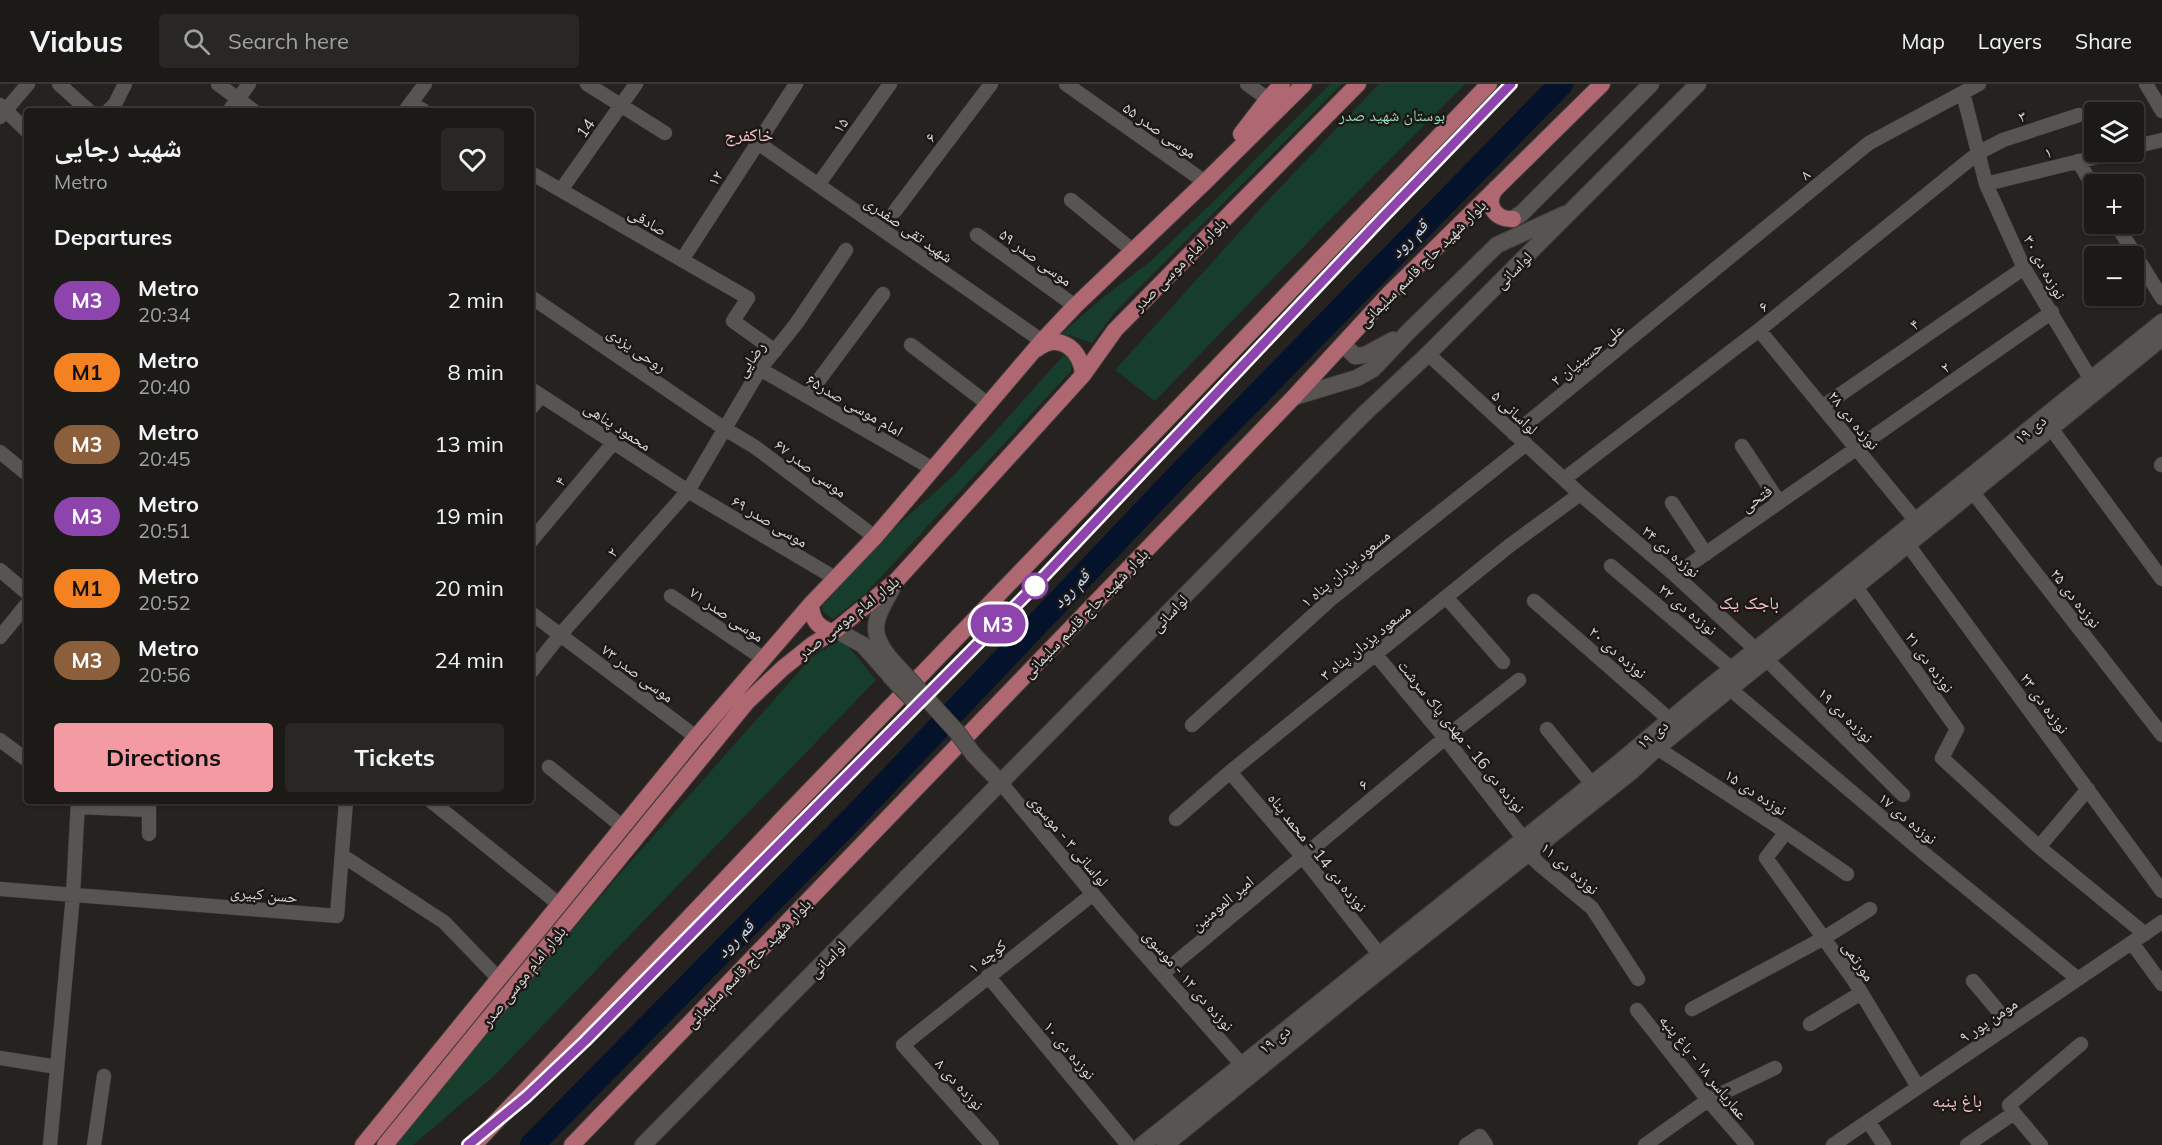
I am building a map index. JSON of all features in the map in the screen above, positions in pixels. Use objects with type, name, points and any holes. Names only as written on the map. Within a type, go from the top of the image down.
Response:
[{"type":"main road","points":[[1205,182],[1282,84]]},
{"type":"main road","name":"بلوار امام موسی صدر","points":[[363,1145],[696,737],[811,604],[875,537],[1037,347],[1132,250],[1304,84]]},
{"type":"main road","name":"بلوار امام موسی صدر","points":[[386,1145],[747,702],[783,668],[834,631],[896,580],[1083,375],[1115,330],[1358,84]]},
{"type":"main road","points":[[474,1145],[783,817],[1488,84]]},
{"type":"main road","name":"بلوار شهید حاج قاسم سلیمانی","points":[[572,1145],[1294,397],[1389,294],[1602,84]]},
{"type":"main road","points":[[1496,188],[1491,198],[1492,209],[1499,217],[1513,219],[1529,206],[1651,84]]},
{"type":"main road","name":"لواسانی","points":[[643,1145],[1355,423],[1573,211],[1698,84]]},
{"type":"main road","points":[[1294,397],[1358,378],[1373,369],[1497,244],[1573,211]]},
{"type":"main road","points":[[1343,344],[1355,356],[1365,355],[1409,331]]},
{"type":"main road","name":"۱۹ دی","points":[[1246,1071],[1353,992],[1592,784],[1675,724],[2093,385],[2160,335]]},
{"type":"main road","points":[[1037,347],[1054,342],[1066,345],[1076,352],[1082,363],[1083,375]]},
{"type":"main road","name":"۱۹ دی","points":[[1761,655],[1856,587],[1904,539]]},
{"type":"main road","points":[[893,671],[875,631],[877,617],[896,580]]},
{"type":"main road","points":[[811,604],[812,615],[821,628],[834,631],[863,645],[957,732],[974,755],[1001,783]]},
{"type":"main road","name":"۱۹ دی","points":[[1142,1145],[1172,1138],[1379,954],[1523,844],[1631,772],[1652,742]]},
{"type":"street","points":[[24,129],[2,111],[28,84]]},
{"type":"street","points":[[58,84],[86,108]]},
{"type":"street","points":[[116,108],[125,84]]},
{"type":"street","points":[[218,84],[233,105],[249,84]]},
{"type":"street","points":[[408,107],[424,84]]},
{"type":"street","points":[[587,84],[665,133]]},
{"type":"street","name":"14","points":[[561,190],[636,84]]},
{"type":"street","name":"۱۲","points":[[682,260],[796,84]]},
{"type":"street","name":"۱۵","points":[[818,185],[890,84]]},
{"type":"street","name":"۶","points":[[895,211],[991,84]]},
{"type":"street","name":"موسی صدر ۵۵","points":[[1066,84],[1205,182]]},
{"type":"street","points":[[1247,84],[1268,99]]},
{"type":"street","name":"۸","points":[[1680,299],[1869,143],[1978,84]]},
{"type":"street","points":[[2146,84],[2162,111]]},
{"type":"street","name":"نوزده دی ۳۰","points":[[1963,93],[1986,184],[2024,268],[2093,385]]},
{"type":"street","name":"۳","points":[[1978,153],[2002,141],[2079,115]]},
{"type":"street","points":[[2144,144],[2162,140]]},
{"type":"street","name":"شهید تقی صفدری","points":[[758,142],[1037,347]]},
{"type":"street","name":"۶","points":[[1564,479],[1759,330],[1978,153]]},
{"type":"street","name":"۱","points":[[1986,184],[2084,160]]},
{"type":"street","points":[[2078,161],[2086,174]]},
{"type":"street","name":"صادقی","points":[[534,175],[748,298],[733,321],[775,351]]},
{"type":"street","points":[[1071,200],[1132,250]]},
{"type":"street","points":[[2122,234],[2162,298]]},
{"type":"street","name":"موسی صدر ۵۹","points":[[977,236],[1076,306]]},
{"type":"street","name":"رضایی","points":[[688,491],[760,369],[796,324],[846,250]]},
{"type":"street","name":"۴","points":[[1822,407],[2024,268]]},
{"type":"street","points":[[807,396],[883,294]]},
{"type":"street","name":"روحی یزدی","points":[[534,299],[725,429]]},
{"type":"street","name":"۲ علی حسینیان","points":[[1514,434],[1680,299]]},
{"type":"street","name":"۲","points":[[1856,448],[2052,312]]},
{"type":"street","name":"نوزده دی ۲۸","points":[[1759,330],[1920,526]]},
{"type":"street","points":[[911,345],[988,404]]},
{"type":"street","name":"لواسانی ۵","points":[[1428,354],[1580,494]]},
{"type":"street","name":"امام موسی صدر۶۵","points":[[760,369],[933,469]]},
{"type":"street","name":"محمود پناهی","points":[[536,393],[688,491]]},
{"type":"street","points":[[2047,423],[2162,579]]},
{"type":"street","name":"موسی صدر ۶۷","points":[[725,429],[755,447],[875,537]]},
{"type":"street","name":"۴","points":[[534,537],[614,442]]},
{"type":"street","name":"۱ مسعود یزدان پناه","points":[[1192,725],[1331,599],[1526,444]]},
{"type":"street","points":[[1742,446],[1779,502]]},
{"type":"street","name":"فتحی","points":[[1675,575],[1856,448]]},
{"type":"street","points":[[0,452],[24,472]]},
{"type":"street","name":"نوزده دی ۲۵","points":[[1968,487],[2162,735]]},
{"type":"street","name":"۲","points":[[534,668],[560,635],[688,491]]},
{"type":"street","name":"موسی صدر ۶۹","points":[[688,491],[835,579]]},
{"type":"street","name":"نوزده دی ۲۴","points":[[1580,494],[1675,575],[1761,655]]},
{"type":"street","name":"۳ مسعود یزدان پناه","points":[[1176,819],[1230,772],[1509,546],[1580,494]]},
{"type":"street","points":[[1672,503],[1706,554]]},
{"type":"street","name":"نوزده دی ۲۳","points":[[1904,539],[2162,891]]},
{"type":"street","name":"نوزده دی ۲۲","points":[[1611,566],[1731,679]]},
{"type":"street","points":[[0,570],[24,590]]},
{"type":"street","name":"نوزده دی ۲۱","points":[[1856,587],[1958,729],[1941,758],[2039,847]]},
{"type":"street","name":"موسی صدر ۷۱","points":[[671,596],[764,659]]},
{"type":"street","points":[[1446,597],[1503,662]]},
{"type":"street","name":"نوزده دی ۲۰","points":[[1534,601],[1675,724]]},
{"type":"street","points":[[0,636],[24,608]]},
{"type":"street","name":"موسی صدر ۷۳","points":[[534,615],[696,737]]},
{"type":"street","name":"نوزده دی 16 - مهدی پاک سرشت","points":[[1376,655],[1445,738],[1523,844]]},
{"type":"street","name":"نوزده دی ۱۹","points":[[1761,655],[1903,795]]},
{"type":"street","name":"نوزده دی ۱۷","points":[[1731,679],[1932,860],[2078,979]]},
{"type":"street","name":"۶","points":[[1302,856],[1445,738],[1519,681]]},
{"type":"street","points":[[1546,729],[1592,784]]},
{"type":"street","points":[[0,740],[24,758]]},
{"type":"street","name":"نوزده دی ۱۵","points":[[1652,742],[1846,874]]},
{"type":"street","points":[[549,768],[623,827]]},
{"type":"street","name":"نوزده دی 14 - محمد پناه","points":[[1230,772],[1302,856],[1379,954]]},
{"type":"street","name":"لواسانی ۳ - موسوی","points":[[1001,783],[1112,917]]},
{"type":"street","points":[[2088,789],[2039,847],[2145,934]]},
{"type":"street","points":[[50,1145],[73,895],[78,804],[149,806],[149,834]]},
{"type":"street","name":"حسن کبیری","points":[[73,895],[337,916],[346,804]]},
{"type":"street","points":[[435,804],[560,905]]},
{"type":"street","name":"مورتمی","points":[[1786,832],[1766,858],[1861,993],[1918,1087]]},
{"type":"street","name":"نوزده دی ۱۱","points":[[1523,844],[1592,908],[1638,980]]},
{"type":"street","points":[[342,856],[444,921],[499,979]]},
{"type":"street","name":"امیر المومنین","points":[[1162,974],[1302,856]]},
{"type":"street","points":[[0,889],[73,895]]},
{"type":"street","name":"کوچه ۱","points":[[903,1045],[1093,894]]},
{"type":"street","points":[[1692,1009],[1824,938],[1870,909]]},
{"type":"street","name":"نوزده دی ۱۲ - موسوی","points":[[1112,917],[1246,1071]]},
{"type":"street","name":"مومن پور ۹","points":[[1833,1145],[2162,922]]},
{"type":"street","points":[[2132,943],[2162,984]]},
{"type":"street","name":"نوزده دی ۱۰","points":[[988,976],[1128,1145]]},
{"type":"street","points":[[1973,981],[2010,1025]]},
{"type":"street","points":[[1810,1024],[1861,993]]},
{"type":"street","name":"عماریاسر ۱۸ - باغ پنبه","points":[[1637,1010],[1708,1100],[1747,1145]]},
{"type":"street","points":[[2041,1145],[2009,1105],[2081,1044]]},
{"type":"street","name":"نوزده دی ۸","points":[[903,1045],[992,1145]]},
{"type":"street","points":[[0,1058],[57,1067]]},
{"type":"street","points":[[1645,1145],[1708,1100],[1775,1068]]},
{"type":"street","points":[[94,1145],[104,1076]]},
{"type":"street","points":[[1967,1145],[2014,1113]]},
{"type":"street","points":[[1868,1121],[1884,1145]]},
{"type":"street","points":[[1466,1145],[1483,1140]]},
{"type":"green space","points":[[1330,84],[1342,84],[1114,313],[1092,343],[1069,335],[1059,336],[1101,299],[1152,260]]},
{"type":"green space","name":"بوستان شهید صدر","points":[[1379,84],[1465,84],[1155,401],[1115,370],[1272,196]]},
{"type":"green space","points":[[1063,356],[1067,356],[1071,362],[1071,371],[866,593],[833,619],[823,612],[822,606],[883,538],[951,478]]},
{"type":"green space","points":[[842,639],[876,680],[494,1076],[413,1145],[397,1145],[434,1096],[617,877],[812,657]]},
{"type":"waterway","name":"قم رود","points":[[532,1145],[854,817],[1175,479],[1561,84]]},
{"type":"railway","points":[[468,1145],[527,1096],[585,1041],[1029,593],[1511,84]]},
{"type":"metro line","name":"M3","points":[[468,1145],[527,1096],[585,1041],[1029,592],[1511,84]]},
{"type":"district","name":"خاکفرج","points":[[749,135]]},
{"type":"district","name":"باجک یک","points":[[1749,603]]},
{"type":"district","name":"باغ پنبه","points":[[1957,1101]]}]
